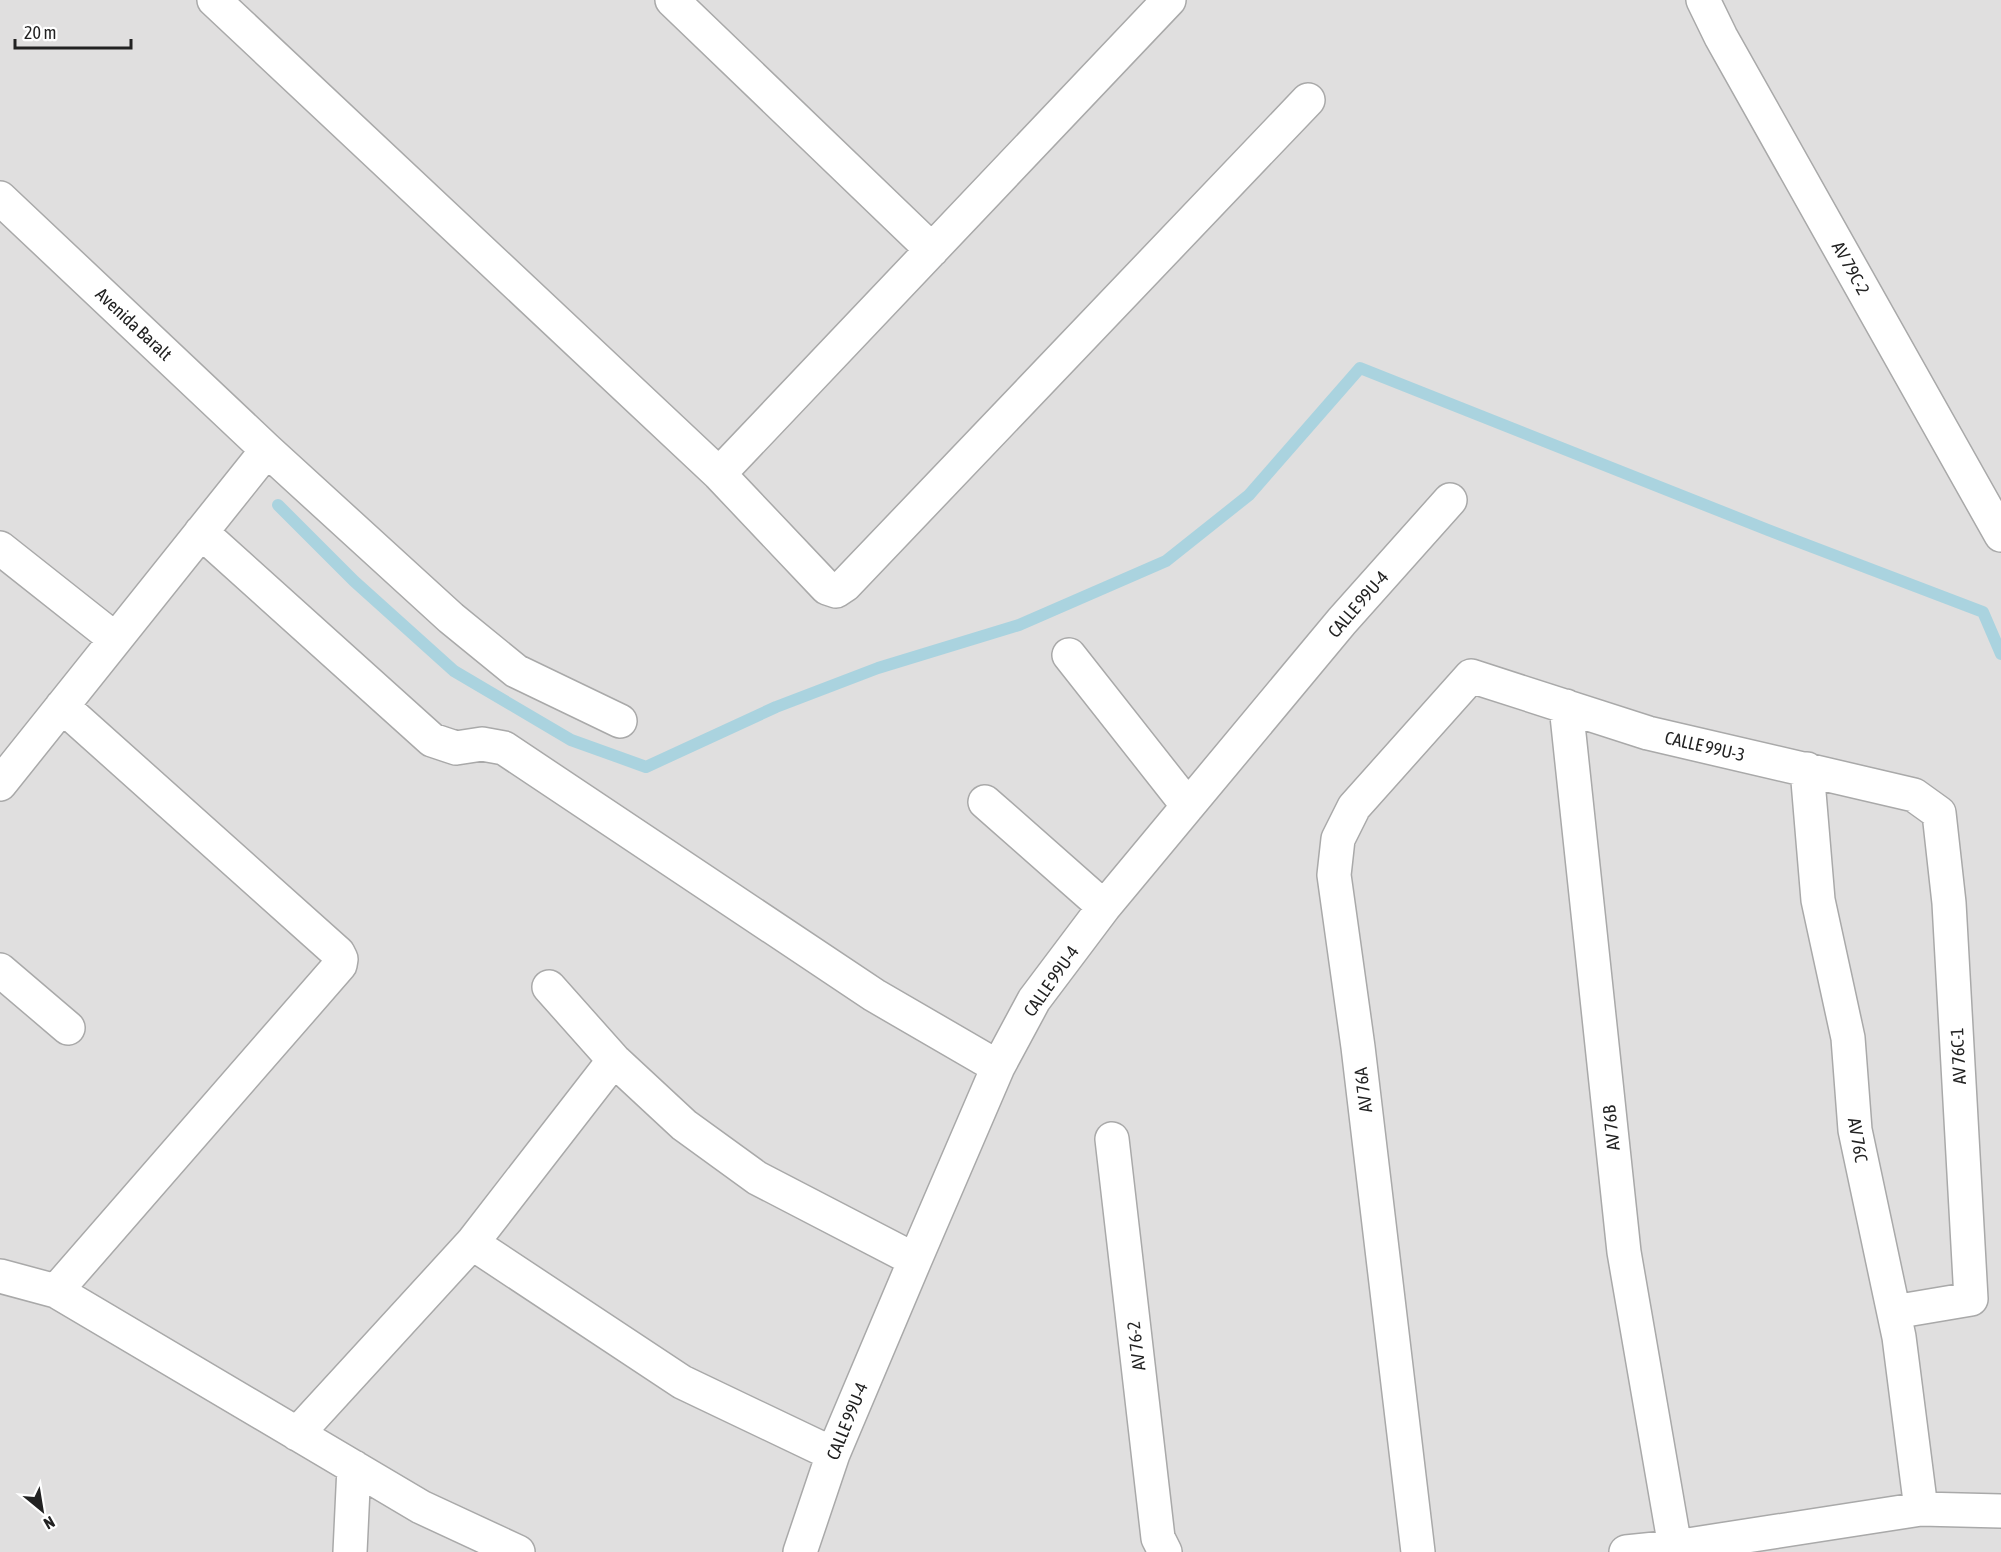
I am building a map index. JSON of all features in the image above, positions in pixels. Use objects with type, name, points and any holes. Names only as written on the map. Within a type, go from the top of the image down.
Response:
[{"type":"street","points":[[672,0],[932,250]]},
{"type":"street","name":"AV 79C-2","points":[[1703,0],[1726,47],[2001,535]]},
{"type":"street","points":[[218,1],[719,474],[827,588],[836,591],[853,576],[1308,100]]},
{"type":"street","points":[[719,474],[932,250],[1153,5]]},
{"type":"street","name":"Avenida Baralt","points":[[0,198],[267,450],[451,618],[516,671],[620,721]]},
{"type":"street","points":[[0,784],[267,450]]},
{"type":"street","name":"CALLE 99U-4","points":[[800,1552],[832,1454],[998,1067],[1034,1000],[1104,908],[1188,806],[1342,621],[1450,500]]},
{"type":"street","points":[[201,532],[432,740],[456,748],[482,744],[504,748],[874,995],[998,1067]]},
{"type":"street","points":[[0,548],[115,639]]},
{"type":"street","points":[[1069,655],[1188,806]]},
{"type":"street","name":"CALLE 99U-3","points":[[1471,676],[1648,733],[1914,795],[1939,813]]},
{"type":"street","name":"AV 76A","points":[[1418,1552],[1358,1047],[1334,875],[1338,839],[1354,807],[1471,676]]},
{"type":"street","points":[[56,1291],[340,965],[341,959],[338,953],[62,706]]},
{"type":"street","name":"AV 76B","points":[[1566,706],[1624,1252],[1674,1547]]},
{"type":"street","name":"AV 76C","points":[[1807,769],[1818,900],[1848,1038],[1855,1130],[1899,1337],[1921,1509]]},
{"type":"street","points":[[985,802],[1104,908]]},
{"type":"street","name":"AV 76C-1","points":[[1894,1312],[1971,1299],[1949,903],[1939,813]]},
{"type":"street","points":[[0,970],[68,1028]]},
{"type":"street","points":[[549,987],[614,1060],[684,1125],[757,1178],[915,1260]]},
{"type":"street","points":[[297,1434],[472,1244],[614,1060]]},
{"type":"street","name":"AV 76-2","points":[[1112,1139],[1158,1538],[1165,1552]]},
{"type":"street","points":[[472,1244],[682,1383],[832,1454]]},
{"type":"street","points":[[0,1276],[56,1291],[421,1507],[518,1552]]},
{"type":"street","points":[[350,1552],[354,1467]]},
{"type":"street","points":[[1626,1552],[1674,1547],[1921,1509],[2001,1511]]},
{"type":"shaded area","points":[[0,0],[2001,0],[2001,1552],[0,1552]]},
{"type":"waterway","points":[[278,505],[354,581],[454,671],[571,740],[646,767],[776,707],[878,668],[1019,625],[1166,561],[1249,495],[1360,368],[1768,530],[1983,612],[2001,654]]}]
